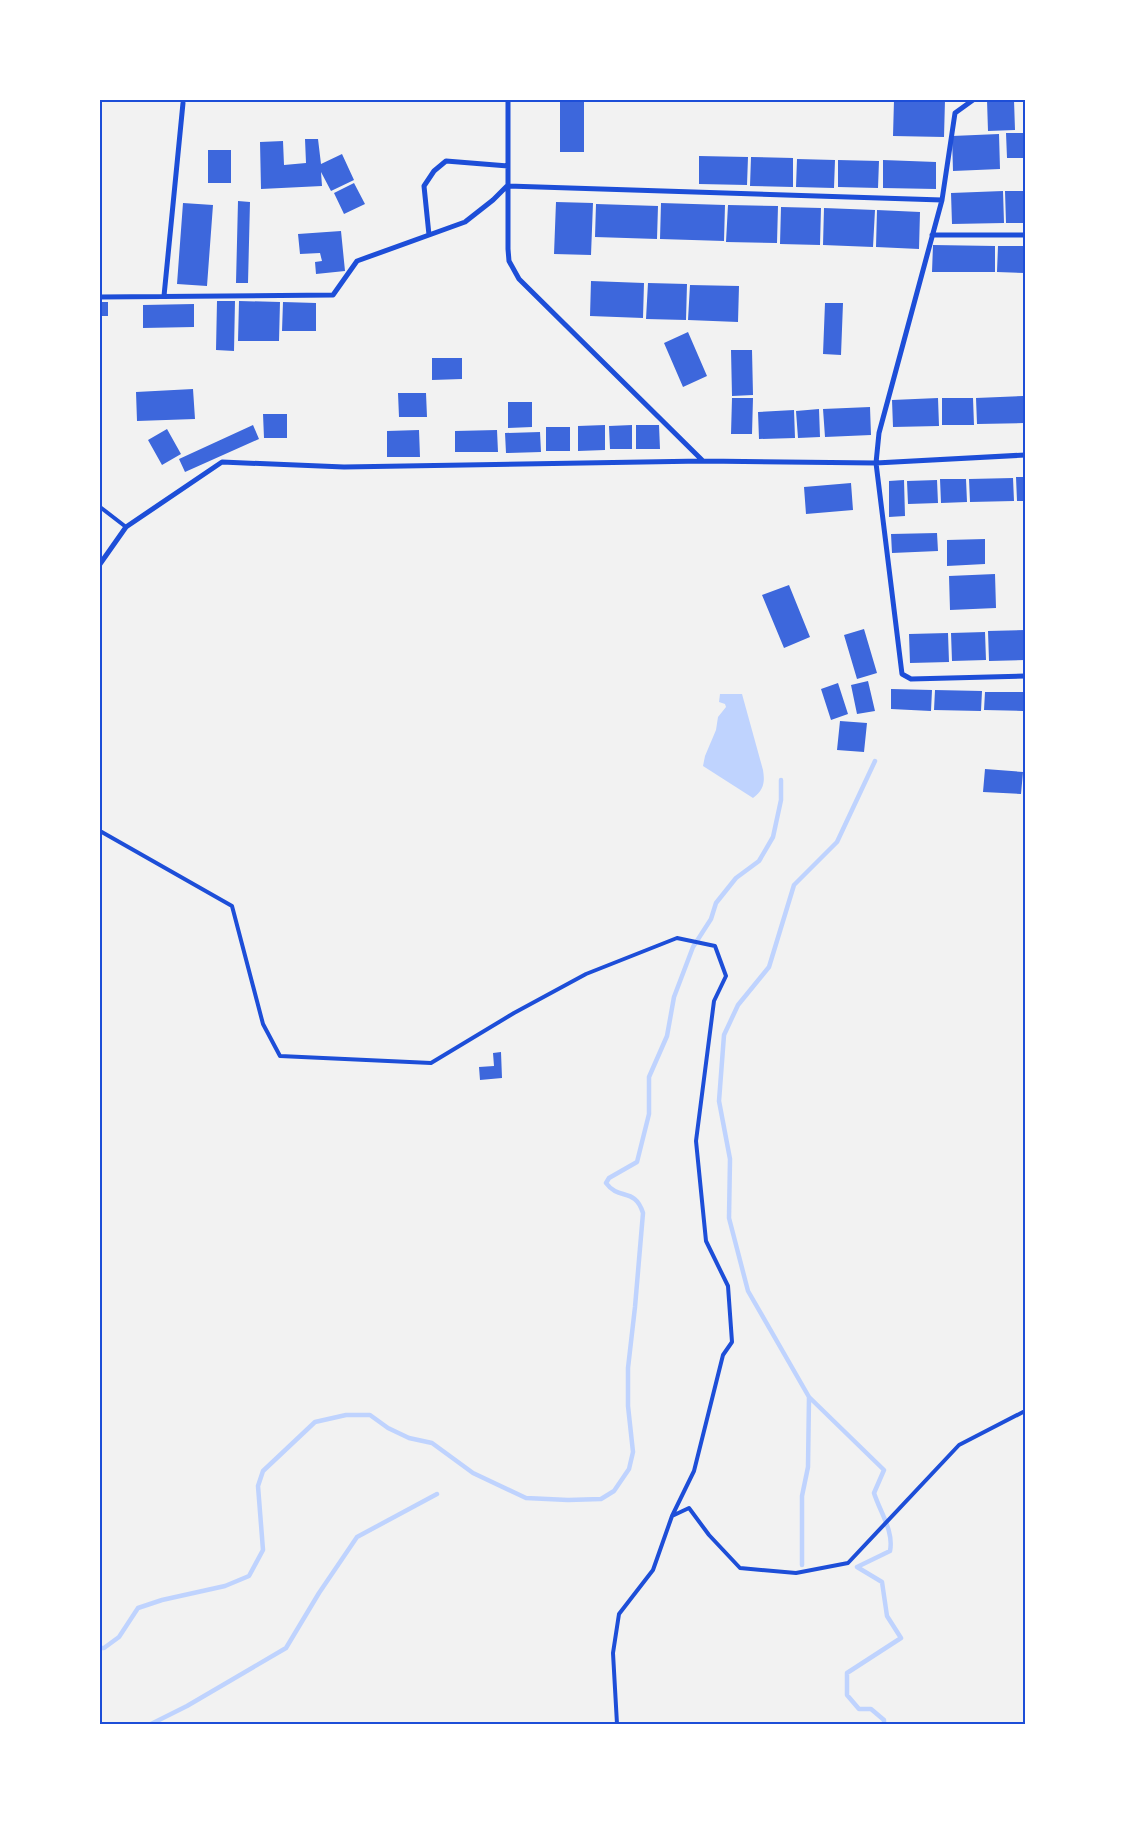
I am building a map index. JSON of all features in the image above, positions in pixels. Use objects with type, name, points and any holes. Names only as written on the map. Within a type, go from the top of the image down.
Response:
[{"type":"street","points":[[508,100],[507,186],[509,261],[519,279],[703,461]]},
{"type":"street","points":[[972,100],[956,113],[942,200],[879,433],[876,464],[902,674],[911,680],[1025,676]]},
{"type":"street","points":[[164,296],[183,102]]},
{"type":"street","points":[[429,235],[424,186],[434,171],[446,162],[508,166]]},
{"type":"street","points":[[100,297],[332,295],[357,261],[465,222],[493,200],[507,186],[942,200]]},
{"type":"street","points":[[932,235],[1025,235]]},
{"type":"street","points":[[100,564],[126,527],[222,462],[344,467],[703,461],[876,464],[1025,455]]},
{"type":"lane","points":[[100,507],[126,527]]},
{"type":"lane","points":[[100,830],[232,906],[263,1024],[280,1056],[431,1063],[514,1013],[586,974],[677,938],[715,946],[726,976],[714,1001],[696,1141],[706,1241],[728,1286],[732,1342],[723,1355],[694,1471],[672,1516],[653,1570],[619,1614],[613,1653],[617,1724]]},
{"type":"lane","points":[[672,1516],[689,1508],[709,1535],[740,1568],[796,1573],[848,1563],[959,1445],[1025,1411]]},
{"type":"water","points":[[720,694],[742,694],[764,774],[762,789],[753,798],[703,766],[705,756],[716,730],[718,717],[726,707],[725,704],[719,702]]},
{"type":"building","points":[[560,100],[584,100],[584,152],[560,152]]},
{"type":"building","points":[[894,100],[945,100],[944,137],[893,136]]},
{"type":"building","points":[[987,100],[1014,100],[1015,130],[988,131]]},
{"type":"building","points":[[1006,133],[1025,133],[1025,158],[1007,158]]},
{"type":"building","points":[[999,134],[1000,169],[953,171],[952,136]]},
{"type":"building","points":[[305,139],[318,139],[321,164],[342,154],[354,180],[331,191],[321,172],[322,186],[261,189],[260,142],[283,141],[284,165],[306,163]]},
{"type":"building","points":[[208,150],[231,150],[231,183],[208,183]]},
{"type":"building","points":[[699,156],[748,157],[747,185],[699,184]]},
{"type":"building","points":[[751,157],[793,158],[793,187],[750,186]]},
{"type":"building","points":[[797,159],[835,160],[834,188],[796,187]]},
{"type":"building","points":[[838,160],[879,161],[878,188],[838,187]]},
{"type":"building","points":[[883,160],[936,162],[936,189],[883,188]]},
{"type":"building","points":[[354,183],[365,204],[344,214],[334,193]]},
{"type":"building","points":[[1003,191],[1004,223],[952,224],[951,193]]},
{"type":"building","points":[[1005,191],[1025,191],[1025,223],[1006,223]]},
{"type":"building","points":[[238,201],[250,202],[248,283],[236,283]]},
{"type":"building","points":[[556,202],[593,203],[591,255],[554,254]]},
{"type":"building","points":[[183,203],[213,205],[207,286],[177,284]]},
{"type":"building","points":[[661,203],[725,205],[724,241],[660,239]]},
{"type":"building","points":[[596,204],[658,206],[657,239],[595,237]]},
{"type":"building","points":[[728,205],[778,206],[777,243],[726,242]]},
{"type":"building","points":[[781,207],[821,208],[820,245],[780,244]]},
{"type":"building","points":[[824,208],[875,210],[873,247],[823,245]]},
{"type":"building","points":[[877,210],[920,212],[919,249],[876,247]]},
{"type":"building","points":[[341,231],[345,271],[316,274],[315,262],[322,261],[320,253],[300,254],[298,234]]},
{"type":"building","points":[[933,245],[995,246],[995,272],[932,272]]},
{"type":"building","points":[[998,246],[1025,246],[1025,273],[997,272]]},
{"type":"building","points":[[591,281],[644,283],[643,318],[590,316]]},
{"type":"building","points":[[648,283],[687,284],[686,320],[646,319]]},
{"type":"building","points":[[690,285],[739,286],[738,322],[688,320]]},
{"type":"building","points":[[217,301],[235,301],[234,351],[216,350]]},
{"type":"building","points":[[239,301],[280,302],[279,341],[238,341]]},
{"type":"building","points":[[100,302],[108,302],[108,316],[100,316]]},
{"type":"building","points":[[283,302],[316,303],[316,331],[282,331]]},
{"type":"building","points":[[825,303],[843,303],[841,355],[823,354]]},
{"type":"building","points":[[194,304],[194,327],[143,328],[143,305]]},
{"type":"building","points":[[688,332],[707,376],[683,387],[664,343]]},
{"type":"building","points":[[731,350],[752,350],[753,395],[732,396]]},
{"type":"building","points":[[432,358],[462,358],[462,379],[432,380]]},
{"type":"building","points":[[193,389],[195,419],[137,421],[136,392]]},
{"type":"building","points":[[398,393],[426,393],[427,417],[399,417]]},
{"type":"building","points":[[1023,396],[1024,423],[977,424],[976,398]]},
{"type":"building","points":[[732,398],[753,398],[752,434],[731,434]]},
{"type":"building","points":[[938,398],[939,426],[893,427],[892,400]]},
{"type":"building","points":[[942,398],[973,398],[974,425],[942,425]]},
{"type":"building","points":[[508,402],[532,402],[532,427],[508,428]]},
{"type":"building","points":[[870,407],[871,435],[825,437],[823,409]]},
{"type":"building","points":[[819,409],[820,437],[798,438],[796,411]]},
{"type":"building","points":[[794,410],[795,438],[759,439],[758,412]]},
{"type":"building","points":[[263,414],[287,414],[287,438],[264,438]]},
{"type":"building","points":[[253,425],[259,439],[185,472],[179,459]]},
{"type":"building","points":[[605,425],[605,450],[578,451],[578,426]]},
{"type":"building","points":[[632,425],[632,449],[610,449],[609,426]]},
{"type":"building","points":[[636,425],[659,425],[660,449],[636,449]]},
{"type":"building","points":[[546,427],[570,427],[570,451],[546,451]]},
{"type":"building","points":[[167,429],[181,454],[162,465],[148,440]]},
{"type":"building","points":[[419,430],[420,457],[387,457],[387,431]]},
{"type":"building","points":[[497,430],[498,452],[455,452],[455,431]]},
{"type":"building","points":[[540,432],[541,452],[506,453],[505,433]]},
{"type":"building","points":[[1016,477],[1025,477],[1025,501],[1017,501]]},
{"type":"building","points":[[1013,478],[1014,501],[970,502],[969,479]]},
{"type":"building","points":[[940,479],[966,479],[967,502],[941,503]]},
{"type":"building","points":[[904,480],[905,516],[889,517],[889,481]]},
{"type":"building","points":[[937,480],[938,503],[908,504],[907,481]]},
{"type":"building","points":[[851,483],[853,510],[806,514],[804,487]]},
{"type":"building","points":[[937,533],[938,551],[892,553],[891,534]]},
{"type":"building","points":[[985,539],[985,564],[947,566],[947,540]]},
{"type":"building","points":[[995,574],[996,608],[950,610],[949,576]]},
{"type":"building","points":[[789,585],[810,637],[784,648],[762,595]]},
{"type":"building","points":[[864,629],[877,673],[857,679],[844,635]]},
{"type":"building","points":[[1025,630],[1025,660],[989,661],[988,631]]},
{"type":"building","points":[[985,632],[986,660],[952,661],[951,633]]},
{"type":"building","points":[[948,633],[949,662],[910,663],[909,634]]},
{"type":"building","points":[[868,681],[875,711],[857,714],[851,685]]},
{"type":"building","points":[[838,683],[848,714],[831,720],[821,689]]},
{"type":"building","points":[[891,689],[932,690],[931,711],[891,709]]},
{"type":"building","points":[[935,690],[982,691],[981,711],[934,710]]},
{"type":"building","points":[[985,692],[1023,692],[1023,711],[984,710]]},
{"type":"building","points":[[840,721],[867,723],[864,752],[837,750]]},
{"type":"building","points":[[985,769],[1023,772],[1021,794],[983,792]]},
{"type":"building","points":[[501,1052],[502,1078],[480,1080],[479,1067],[494,1066],[493,1053]]},
{"type":"waterway","points":[[875,761],[837,842],[794,885],[769,967],[738,1005],[724,1035],[719,1101],[730,1159],[729,1218],[748,1291],[809,1397],[884,1470],[874,1493],[890,1536],[890,1551],[857,1567],[882,1582],[887,1616],[901,1638],[847,1673],[847,1695],[859,1709],[871,1709],[884,1720],[884,1724]]},
{"type":"waterway","points":[[100,1648],[104,1648],[119,1637],[138,1608],[162,1600],[225,1586],[249,1576],[263,1550],[258,1486],[263,1471],[315,1422],[346,1415],[370,1415],[388,1428],[409,1438],[432,1443],[473,1473],[526,1498],[601,1499],[614,1491],[629,1469],[633,1452],[628,1406],[628,1368],[643,1213],[636,1200],[616,1192],[606,1183],[609,1178],[637,1162],[649,1114],[649,1077],[667,1036],[674,997],[693,947],[711,919],[716,903],[736,878],[759,861],[773,837],[781,800],[781,780]]},
{"type":"waterway","points":[[802,1565],[802,1496],[808,1467],[809,1397]]},
{"type":"waterway","points":[[151,1724],[187,1706],[286,1648],[319,1593],[357,1537],[437,1494]]}]
